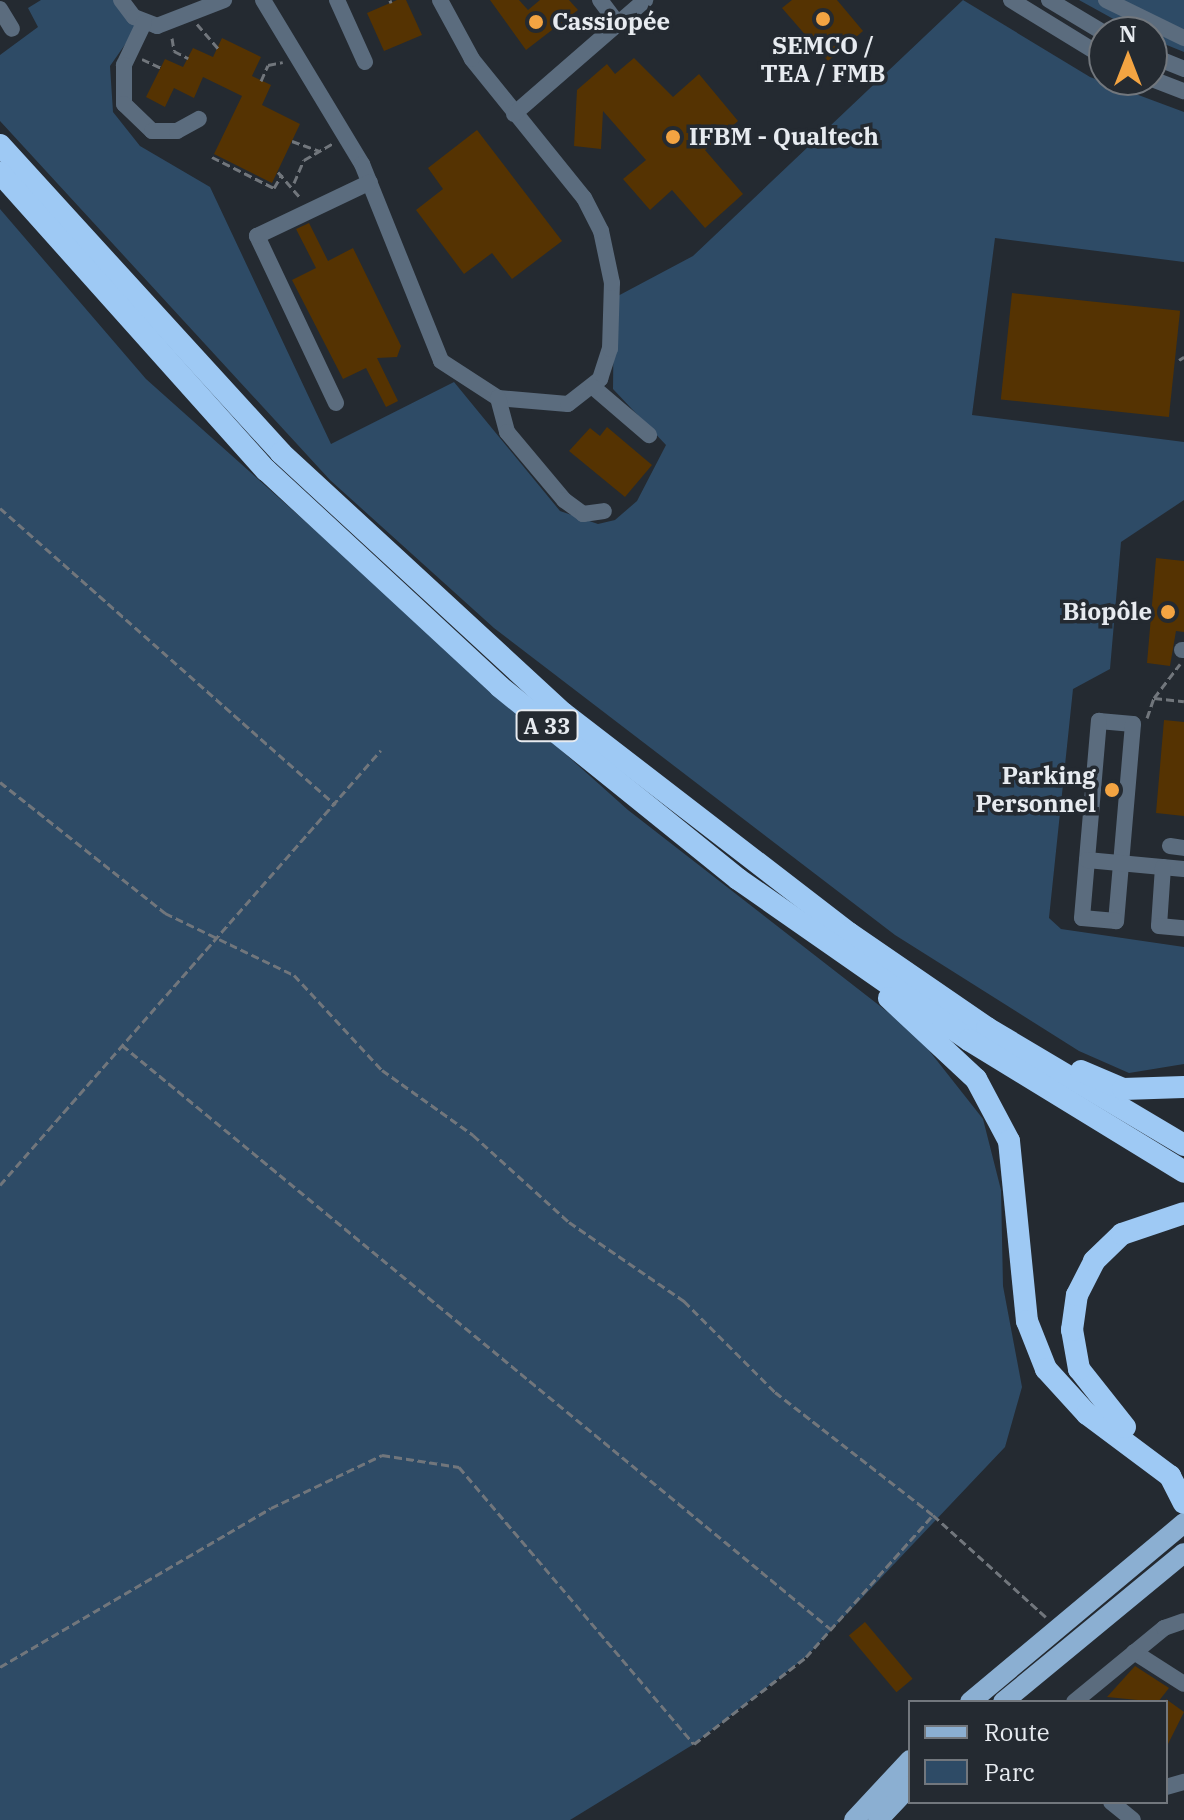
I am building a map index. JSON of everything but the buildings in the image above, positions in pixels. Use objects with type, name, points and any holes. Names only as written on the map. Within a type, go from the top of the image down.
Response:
[{"type":"highway","name":"A 33","points":[[0,145],[281,453],[494,652],[754,863],[949,1002],[1184,1145]]},
{"type":"highway","name":"A 33","points":[[0,173],[266,470],[488,677],[738,879],[837,949],[1184,1172]]},
{"type":"highway","points":[[837,949],[986,1095],[1018,1170],[1025,1307],[1036,1349],[1064,1392],[1170,1476],[1184,1503]]},
{"type":"highway","points":[[949,1002],[1106,1083],[1140,1091],[1184,1087]]},
{"type":"highway","points":[[1184,1213],[1146,1221],[1102,1251],[1081,1283],[1072,1330],[1079,1369],[1105,1409],[1184,1470]]},
{"type":"main road","points":[[972,1700],[1184,1523]]},
{"type":"main road","points":[[1011,1700],[1178,1558]]},
{"type":"main road","points":[[854,1820],[908,1762]]},
{"type":"main road","points":[[878,1820],[908,1788]]},
{"type":"street","points":[[121,0],[144,23],[169,25],[224,0]]},
{"type":"street","points":[[263,0],[347,135],[370,182],[432,348],[453,374],[498,398],[557,406],[593,387],[610,349],[607,250],[584,198],[514,114],[440,0]]},
{"type":"street","points":[[337,0],[365,62]]},
{"type":"street","points":[[600,0],[618,24]]},
{"type":"street","points":[[514,114],[645,0]]},
{"type":"street","points":[[1011,0],[1088,47]]},
{"type":"street","points":[[1049,0],[1088,23]]},
{"type":"street","points":[[1106,0],[1184,38]]},
{"type":"street","points":[[0,9],[12,29]]},
{"type":"street","points":[[144,23],[130,53],[124,104],[137,121],[164,133],[199,119]]},
{"type":"street","points":[[336,403],[257,236],[370,182]]},
{"type":"street","points":[[593,387],[649,435]]},
{"type":"street","points":[[498,398],[507,432],[564,500],[583,514],[604,511]]},
{"type":"street","points":[[1099,721],[1133,724],[1116,921],[1082,918],[1099,721]]},
{"type":"street","points":[[1087,860],[1184,869]]},
{"type":"street","points":[[1163,867],[1159,926],[1184,928]]},
{"type":"street","points":[[1076,1700],[1134,1652],[1184,1621]]},
{"type":"street","points":[[1134,1652],[1184,1684]]},
{"type":"street","points":[[1113,1804],[1133,1820]]},
{"type":"path","points":[[197,10],[218,48]]},
{"type":"path","points":[[169,25],[174,51],[188,58]]},
{"type":"path","points":[[130,53],[161,68]]},
{"type":"path","points":[[261,81],[266,70],[297,58]]},
{"type":"path","points":[[257,66],[266,70]]},
{"type":"path","points":[[294,183],[304,160],[347,135]]},
{"type":"path","points":[[292,141],[320,151]]},
{"type":"path","points":[[212,157],[274,188],[280,173],[294,183],[307,211]]},
{"type":"path","points":[[1179,360],[1184,357]]},
{"type":"path","points":[[0,508],[336,806]]},
{"type":"path","points":[[1133,724],[1135,717],[1153,718],[1154,698],[1179,670],[1183,650]]},
{"type":"path","points":[[1154,698],[1184,701]]},
{"type":"path","points":[[0,1185],[336,806],[381,750]]},
{"type":"path","points":[[0,782],[165,913],[294,975],[382,1070],[473,1135],[569,1222],[684,1301],[775,1392],[933,1515],[1056,1629]]},
{"type":"path","points":[[122,1045],[832,1630]]},
{"type":"path","points":[[0,1667],[271,1508],[382,1455],[459,1467],[694,1744],[832,1630],[933,1515]]},
{"type":"green space","points":[[41,0],[114,0],[138,26],[110,66],[113,112],[140,146],[210,187],[331,444],[454,382],[560,511],[598,524],[615,520],[637,501],[666,445],[613,389],[614,298],[693,256],[963,0],[1088,76],[1088,96],[1141,96],[1184,112],[1184,262],[995,238],[972,415],[1184,442],[1184,500],[1121,542],[1110,669],[1073,689],[1049,918],[1061,929],[1184,947],[1184,1064],[1129,1073],[1079,1051],[895,935],[494,628],[330,480],[0,121],[0,55],[38,27],[28,8]]},
{"type":"green space","points":[[1079,0],[1184,0],[1184,52],[1168,46],[1168,16],[1108,16]]},
{"type":"green space","points":[[0,209],[146,379],[628,810],[916,1034],[983,1119],[1001,1190],[1003,1286],[1022,1387],[1005,1447],[806,1657],[694,1744],[570,1820],[0,1820]]},
{"type":"place","name":"SEMCO / TEA / FMB","points":[[823,19]]},
{"type":"place","name":"Cassiopée","points":[[536,22]]},
{"type":"place","name":"IFBM - Qualtech","points":[[673,137]]},
{"type":"place","name":"Biopôle","points":[[1168,612]]},
{"type":"place","name":"Parking Personnel","points":[[1112,790]]}]
